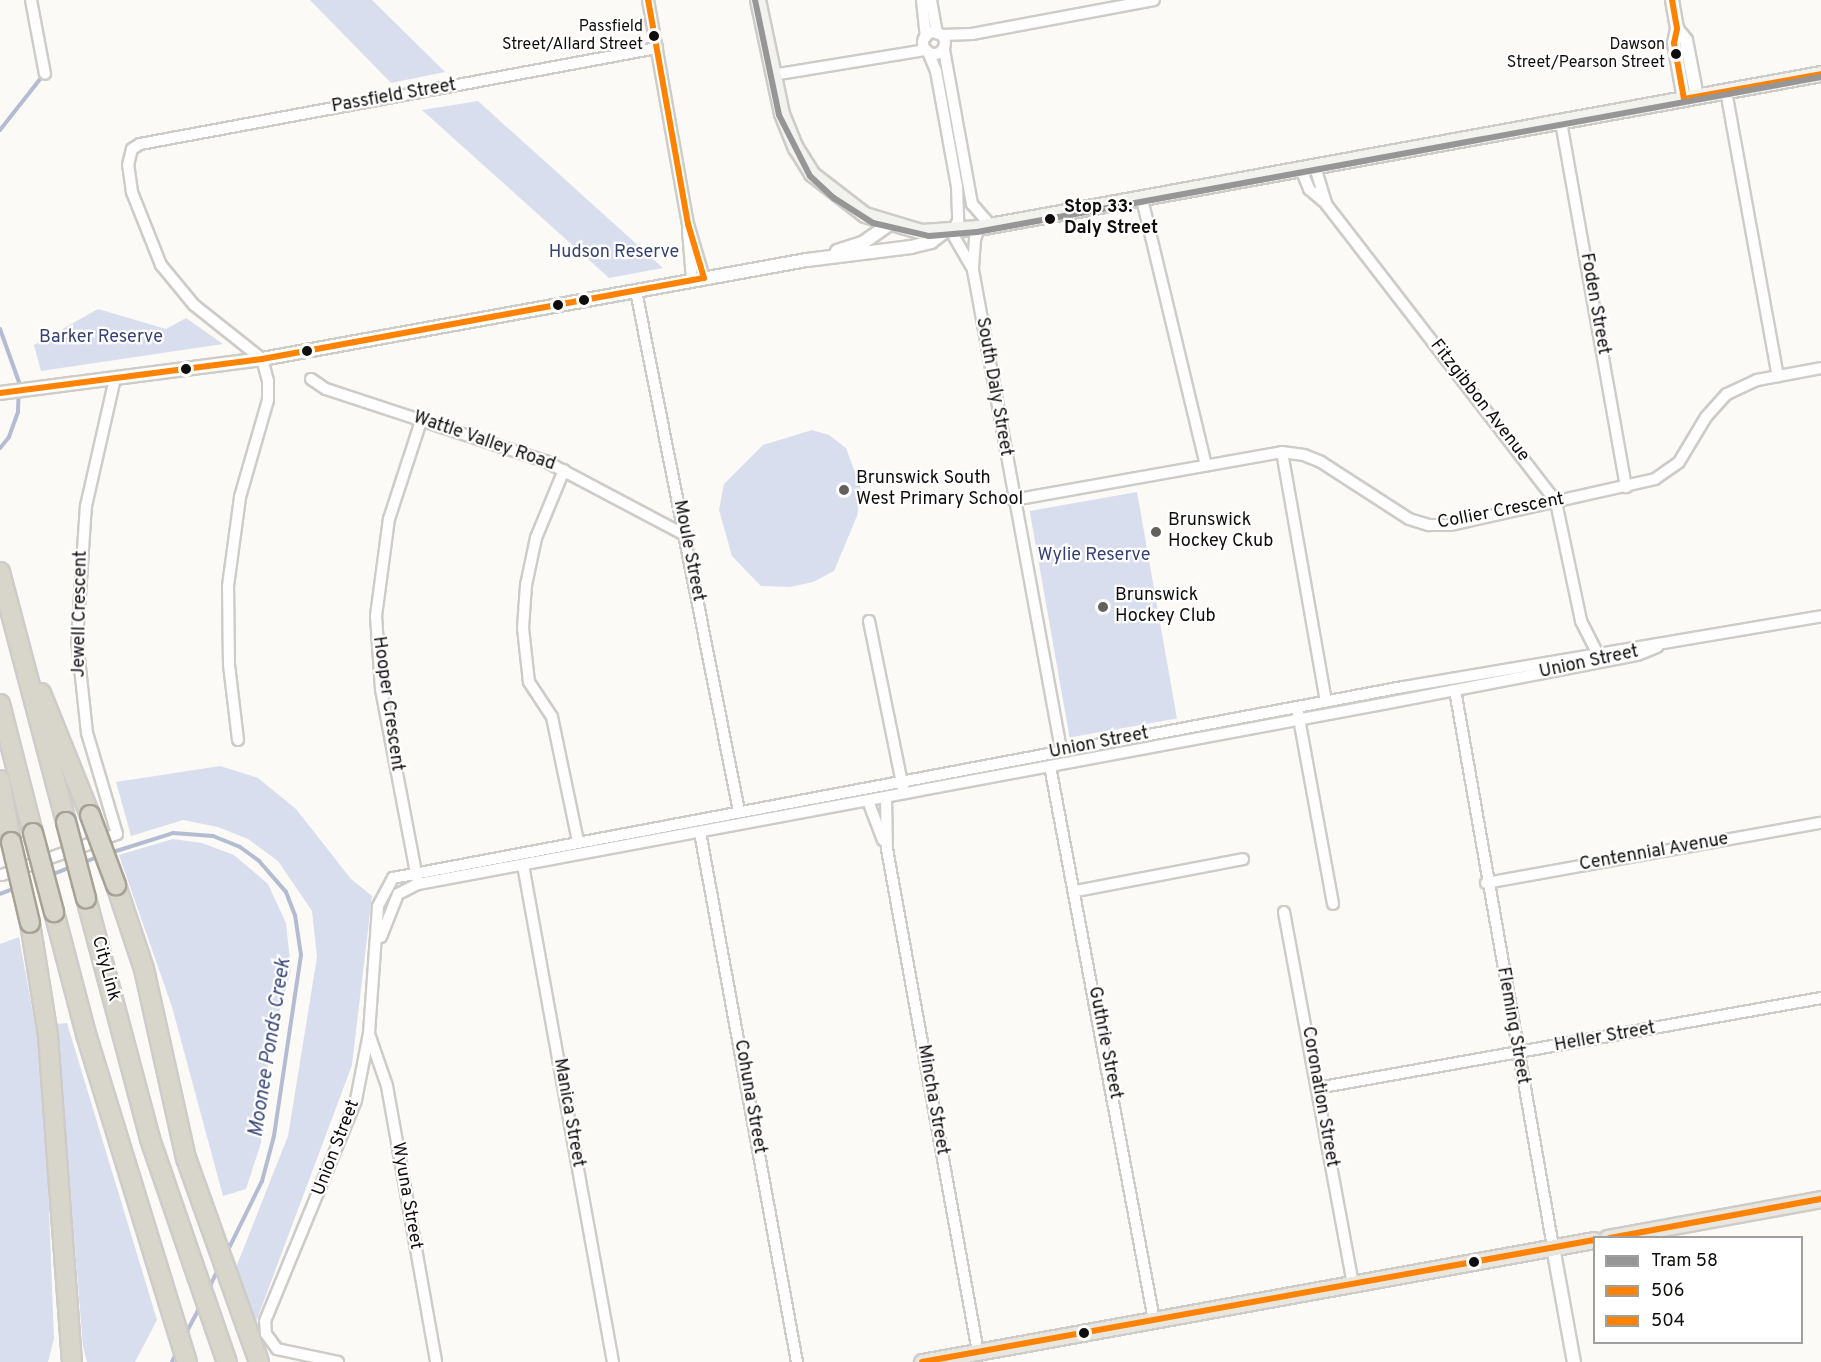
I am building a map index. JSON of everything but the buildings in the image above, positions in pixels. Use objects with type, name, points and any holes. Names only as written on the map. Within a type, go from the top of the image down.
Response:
[{"type":"highway","name":"CityLink","points":[[0,572],[150,1139],[227,1362]]},
{"type":"highway","points":[[10,616],[116,885],[144,969],[186,1158],[259,1362]]},
{"type":"highway","name":"CityLink","points":[[0,704],[86,1034],[169,1308],[188,1362]]},
{"type":"highway","points":[[0,780],[11,842],[30,923],[48,1036],[69,1359]]},
{"type":"main road","points":[[758,0],[773,75],[788,131],[812,174],[849,205],[888,225],[948,233],[1821,74]]},
{"type":"main road","points":[[1617,1236],[1821,1199]]},
{"type":"main road","points":[[922,1362],[1593,1240]]},
{"type":"street","points":[[32,0],[45,74]]},
{"type":"street","points":[[648,0],[698,279]]},
{"type":"street","points":[[0,393],[262,359],[698,279],[807,260],[911,247],[931,242],[948,233],[958,221],[957,186],[936,71],[926,45],[922,0]]},
{"type":"street","points":[[931,0],[944,49],[972,204],[985,227]]},
{"type":"street","points":[[773,75],[894,53],[926,45],[940,34],[972,34],[1154,0]]},
{"type":"street","points":[[1672,0],[1677,29],[1686,40],[1690,98]]},
{"type":"street","points":[[926,45],[934,54],[972,34]]},
{"type":"street","name":"Passfield Street","points":[[262,359],[194,305],[161,265],[132,192],[128,165],[132,149],[140,144],[657,48]]},
{"type":"street","points":[[1726,91],[1778,376]]},
{"type":"street","name":"Foden Street","points":[[1561,122],[1626,487]]},
{"type":"street","name":"Fitzgibbon Avenue","points":[[1308,168],[1326,204],[1556,502],[1581,621],[1582,654]]},
{"type":"street","points":[[1142,199],[1206,465]]},
{"type":"street","points":[[807,260],[864,242],[888,225]]},
{"type":"street","name":"South Daly Street","points":[[985,227],[975,239],[973,270],[1013,500],[1061,751]]},
{"type":"street","name":"South Daly Street","points":[[948,233],[973,270]]},
{"type":"street","name":"Moule Street","points":[[636,291],[739,811]]},
{"type":"street","points":[[237,740],[229,665],[228,586],[240,497],[270,387],[262,359]]},
{"type":"street","name":"Collier Crescent","points":[[1013,500],[1282,452],[1321,462],[1408,519],[1429,525],[1450,525],[1655,479],[1679,462],[1706,417],[1727,394],[1778,376],[1821,368]]},
{"type":"street","name":"Jewell Crescent","points":[[2,875],[117,834],[87,733],[77,640],[86,506],[115,378]]},
{"type":"street","name":"Wattle Valley Road","points":[[311,379],[326,389],[564,470],[685,535]]},
{"type":"street","name":"Hooper Crescent","points":[[418,884],[381,689],[376,616],[389,519],[421,421]]},
{"type":"street","points":[[1282,452],[1326,701]]},
{"type":"street","points":[[564,470],[536,538],[526,585],[523,628],[529,682],[552,717],[578,841]]},
{"type":"street","name":"Union Street","points":[[338,1362],[281,1351],[266,1334],[269,1306],[356,1100],[369,1033],[377,952],[379,899],[393,878],[1297,706],[1582,654],[1666,644],[1821,616]]},
{"type":"street","points":[[869,621],[905,794]]},
{"type":"street","name":"Fitzgibbon Avenue","points":[[1581,621],[1597,652]]},
{"type":"street","name":"Union Street","points":[[377,952],[390,906],[403,889],[418,884],[1455,690],[1637,655],[1666,644]]},
{"type":"street","name":"Fleming Street","points":[[1455,690],[1486,883],[1574,1362]]},
{"type":"street","points":[[1297,706],[1333,904]]},
{"type":"street","name":"Guthrie Street","points":[[1050,766],[1076,891],[1154,1320]]},
{"type":"street","name":"Mincha Street","points":[[886,798],[886,849]]},
{"type":"street","name":"Mincha Street","points":[[868,801],[886,849],[978,1352]]},
{"type":"street","name":"Centennial Avenue","points":[[1486,883],[1821,823]]},
{"type":"street","name":"Cohuna Street","points":[[700,832],[797,1362]]},
{"type":"street","points":[[621,834],[623,846]]},
{"type":"street","points":[[1076,891],[1243,859]]},
{"type":"street","name":"Manica Street","points":[[523,865],[613,1362]]},
{"type":"street","name":"Coronation Street","points":[[1284,912],[1353,1283]]},
{"type":"street","name":"Heller Street","points":[[1317,1089],[1821,998]]},
{"type":"street","name":"Wyuna Street","points":[[369,1033],[387,1086],[436,1362]]},
{"type":"green space","points":[[310,0],[372,0],[445,72],[391,83]]},
{"type":"green space","name":"Hudson Reserve","points":[[478,101],[663,268],[609,278],[422,110]]},
{"type":"green space","name":"Barker Reserve","points":[[98,309],[166,329],[186,318],[223,344],[41,371],[34,345]]},
{"type":"green space","points":[[812,430],[829,435],[846,448],[861,489],[857,516],[834,571],[813,582],[790,587],[761,586],[732,556],[719,510],[724,484],[763,445]]},
{"type":"green space","name":"Wylie Reserve","points":[[1137,492],[1177,719],[1070,737],[1030,511]]},
{"type":"green space","points":[[220,766],[258,778],[296,809],[351,879],[372,896],[352,1065],[256,1322],[235,1270],[288,1136],[317,957],[312,911],[278,861],[248,839],[218,827],[183,820],[131,836],[116,782]]},
{"type":"green space","points":[[173,839],[202,843],[234,855],[268,884],[286,923],[291,971],[270,1044],[261,1143],[246,1189],[223,1196],[172,1007],[119,855]]},
{"type":"green space","points":[[19,937],[44,1074],[54,1339],[48,1362],[0,1362],[0,944]]},
{"type":"green space","points":[[67,1023],[157,1320],[135,1362],[87,1362],[83,1347],[57,1024]]},
{"type":"waterway","points":[[0,130],[44,74]]},
{"type":"waterway","name":"Moonee Ponds Creek","points":[[0,329],[19,382],[18,412],[9,437],[0,448]]},
{"type":"waterway","name":"Moonee Ponds Creek","points":[[110,853],[173,833],[213,836],[240,847],[259,861],[286,892],[295,915],[301,955],[274,1136],[262,1181],[227,1252]]},
{"type":"waterway","name":"Moonee Ponds Creek","points":[[82,863],[100,856]]},
{"type":"waterway","name":"Moonee Ponds Creek","points":[[48,876],[72,867]]},
{"type":"waterway","name":"Moonee Ponds Creek","points":[[0,894],[16,888]]},
{"type":"waterway","name":"Moonee Ponds Creek","points":[[208,1290],[219,1267]]},
{"type":"waterway","name":"Moonee Ponds Creek","points":[[185,1335],[201,1305]]},
{"type":"waterway","name":"Moonee Ponds Creek","points":[[172,1362],[176,1353]]},
{"type":"tram line","name":"58","points":[[755,0],[779,115],[810,176],[834,198],[873,223],[929,236],[977,232],[1821,77]]},
{"type":"transit line","name":"506","points":[[0,393],[262,359],[704,278],[688,224],[648,0]]},
{"type":"transit line","name":"506","points":[[1672,0],[1677,29],[1674,43],[1684,99],[1821,74]]},
{"type":"transit line","name":"504","points":[[1621,1236],[1821,1199]]},
{"type":"transit line","name":"504","points":[[922,1362],[1593,1240]]},
{"type":"place","name":"Passfield Street/Allard Street","points":[[654,36]]},
{"type":"place","name":"Dawson Street/Pearson Street","points":[[1676,54]]},
{"type":"place","name":"Stop 33: Daly Street","points":[[1050,219]]},
{"type":"place","name":"Brunswick South West Primary School","points":[[844,490]]},
{"type":"place","name":"Brunswick Hockey Ckub","points":[[1156,532]]},
{"type":"place","name":"Brunswick Hockey Club","points":[[1103,607]]}]
